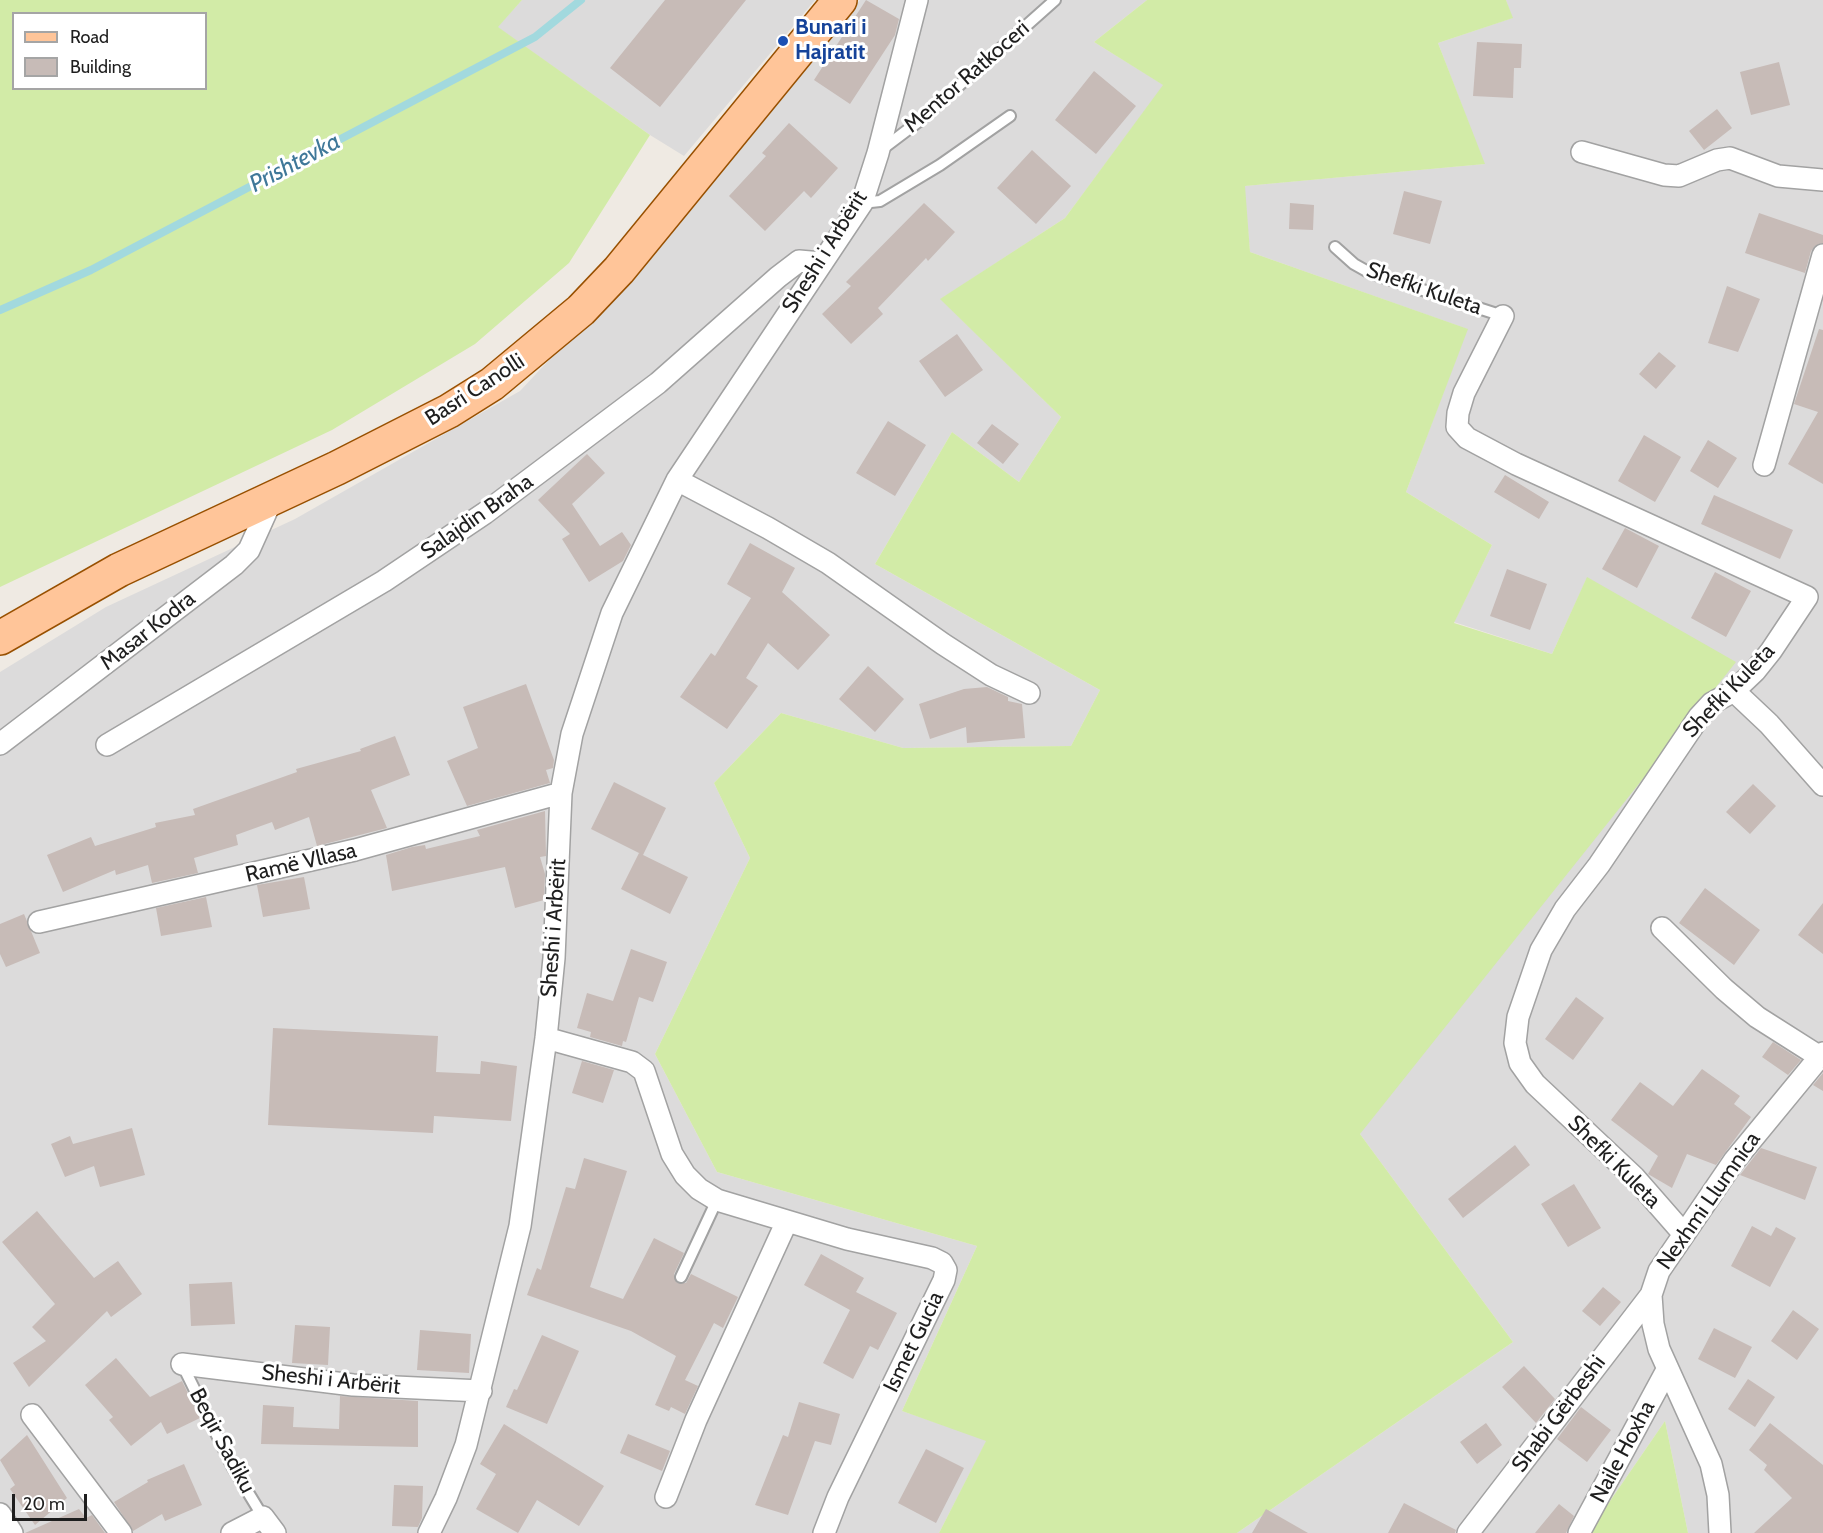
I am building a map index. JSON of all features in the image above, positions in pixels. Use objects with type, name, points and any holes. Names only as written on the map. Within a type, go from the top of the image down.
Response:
[{"type":"main road","name":"Basri Canolli","points":[[0,638],[119,570],[272,499],[449,411],[492,384],[536,350],[581,310],[619,270],[840,0]]},
{"type":"street","name":"Sheshi i Arbërit","points":[[429,1533],[446,1498],[466,1445],[481,1392],[520,1226],[546,1038],[554,958],[561,793],[572,734],[612,613],[677,480],[712,424],[862,202],[878,153],[917,0]]},
{"type":"street","points":[[1582,152],[1664,175],[1678,176],[1717,160],[1730,158],[1778,176],[1823,180]]},
{"type":"street","points":[[1764,465],[1823,255]]},
{"type":"street","name":"Salajdin Braha","points":[[106,744],[384,581],[485,513],[658,383],[799,261],[822,263]]},
{"type":"street","name":"Shefki Kuleta","points":[[1503,315],[1464,393],[1458,413],[1457,427],[1467,438],[1526,468],[1807,597],[1771,651],[1734,691],[1712,703],[1699,717],[1599,865],[1565,909],[1541,950],[1518,1017],[1515,1043],[1520,1063],[1535,1084],[1634,1178],[1683,1233]]},
{"type":"street","points":[[677,480],[828,563],[943,644],[991,675],[1029,693]]},
{"type":"street","name":"Masar Kodra","points":[[0,744],[234,565],[249,550],[272,499]]},
{"type":"street","points":[[1734,691],[1769,724],[1823,785]]},
{"type":"street","name":"Ramë Vllasa","points":[[39,922],[344,853],[561,793]]},
{"type":"street","name":"Nexhmi Llumnica","points":[[1662,928],[1724,989],[1757,1017],[1821,1055],[1734,1161],[1659,1271],[1651,1295],[1653,1324],[1667,1370],[1711,1464],[1718,1496],[1720,1533]]},
{"type":"street","name":"Ismet Gucia","points":[[546,1038],[632,1062],[644,1071],[672,1154],[692,1182],[717,1200],[847,1239],[932,1258],[942,1263],[946,1270],[940,1289],[838,1497],[824,1533]]},
{"type":"street","points":[[666,1497],[696,1419],[787,1221]]},
{"type":"street","name":"Shabi Gërbeshi","points":[[1468,1533],[1651,1295]]},
{"type":"street","name":"Sheshi i Arbërit","points":[[182,1364],[353,1385],[481,1392]]},
{"type":"street","name":"Naile Hoxha","points":[[1579,1533],[1667,1370]]},
{"type":"street","points":[[32,1415],[121,1533]]},
{"type":"street","points":[[0,1514],[12,1533]]},
{"type":"street","name":"Beqir Sadiku","points":[[232,1533],[269,1525]]},
{"type":"lane","name":"Mentor Ratkoceri","points":[[878,153],[942,101],[1056,0]]},
{"type":"lane","points":[[862,202],[880,201],[940,165],[1010,116]]},
{"type":"lane","name":"Shefki Kuleta","points":[[1335,247],[1354,264],[1370,273],[1503,315]]},
{"type":"lane","points":[[681,1277],[717,1200]]},
{"type":"lane","name":"Beqir Sadiku","points":[[182,1364],[232,1466],[269,1525]]},
{"type":"shaded area","points":[[522,0],[815,0],[684,156],[650,135],[497,27]]},
{"type":"shaded area","points":[[860,0],[1147,0],[1094,42],[1164,85],[1065,218],[941,299],[1061,417],[1019,482],[952,432],[875,564],[1100,690],[1071,746],[903,748],[781,713],[714,783],[750,858],[655,1054],[717,1172],[977,1246],[902,1411],[987,1440],[939,1533],[0,1533],[0,672],[106,607],[295,519],[520,391],[698,201]]},
{"type":"shaded area","points":[[1506,0],[1823,0],[1823,1533],[1688,1533],[1665,1421],[1588,1533],[1237,1533],[1513,1342],[1360,1134],[1587,578],[1552,654],[1454,622],[1492,545],[1406,492],[1467,329],[1250,252],[1244,186],[1484,164],[1438,43],[1512,18]]},
{"type":"green space","points":[[0,0],[522,0],[498,27],[650,135],[569,263],[475,344],[332,430],[0,587]]},
{"type":"green space","points":[[1147,0],[1506,0],[1513,18],[1438,43],[1485,164],[1245,186],[1250,252],[1468,329],[1406,492],[1492,545],[1454,623],[1552,654],[1587,577],[1736,662],[1360,1134],[1513,1342],[1237,1533],[939,1533],[986,1441],[902,1411],[977,1246],[717,1172],[655,1054],[750,858],[714,783],[781,713],[903,748],[1071,746],[1100,690],[875,564],[952,432],[1019,482],[1061,417],[940,299],[1065,218],[1163,85],[1094,42]]},
{"type":"green space","points":[[1665,1421],[1688,1533],[1588,1533]]},
{"type":"building","points":[[665,0],[746,0],[660,107],[610,68]]},
{"type":"building","points":[[866,0],[899,19],[895,35],[850,104],[814,80]]},
{"type":"building","points":[[1477,42],[1522,44],[1521,68],[1514,68],[1513,98],[1473,96]]},
{"type":"building","points":[[1779,62],[1790,105],[1751,115],[1740,72]]},
{"type":"building","points":[[1094,71],[1136,106],[1096,154],[1055,120]]},
{"type":"building","points":[[1717,109],[1732,128],[1704,150],[1689,131]]},
{"type":"building","points":[[789,123],[838,168],[811,198],[804,191],[765,231],[729,196],[766,156],[762,153]]},
{"type":"building","points":[[1032,150],[1071,186],[1036,224],[997,188]]},
{"type":"building","points":[[1404,191],[1442,201],[1430,244],[1393,234]]},
{"type":"building","points":[[924,203],[955,232],[928,261],[926,258],[878,308],[883,314],[851,344],[822,314],[851,286],[846,282]]},
{"type":"building","points":[[1290,203],[1314,205],[1313,230],[1289,229]]},
{"type":"building","points":[[1759,213],[1823,235],[1823,243],[1815,246],[1811,251],[1805,273],[1745,253]]},
{"type":"building","points":[[1727,286],[1760,299],[1738,352],[1708,343]]},
{"type":"building","points":[[1819,329],[1823,330],[1823,484],[1788,464],[1818,412],[1794,404]]},
{"type":"building","points":[[957,334],[983,370],[945,397],[919,361]]},
{"type":"building","points":[[1659,352],[1676,366],[1656,389],[1639,374]]},
{"type":"building","points":[[888,421],[926,445],[895,496],[856,473]]},
{"type":"building","points":[[992,424],[1019,444],[1003,464],[977,443]]},
{"type":"building","points":[[1644,435],[1681,457],[1655,502],[1618,481]]},
{"type":"building","points":[[1708,440],[1737,458],[1718,488],[1690,471]]},
{"type":"building","points":[[587,454],[605,473],[572,504],[600,546],[622,532],[631,545],[623,561],[589,582],[562,539],[570,534],[538,500]]},
{"type":"building","points":[[1505,475],[1549,502],[1539,519],[1494,492]]},
{"type":"building","points":[[1714,495],[1793,530],[1780,559],[1701,524]]},
{"type":"building","points":[[1625,528],[1659,546],[1637,588],[1602,569]]},
{"type":"building","points":[[750,543],[795,568],[782,592],[830,635],[798,670],[768,643],[746,678],[758,686],[727,729],[680,697],[711,653],[715,656],[751,598],[727,584]]},
{"type":"building","points":[[1507,569],[1547,584],[1530,630],[1490,616]]},
{"type":"building","points":[[1715,572],[1751,591],[1726,637],[1691,618]]},
{"type":"building","points":[[868,666],[904,699],[875,732],[839,699]]},
{"type":"building","points":[[526,684],[554,760],[553,768],[546,770],[550,783],[467,806],[447,761],[478,748],[463,707]]},
{"type":"building","points":[[987,687],[1008,697],[1008,701],[1022,704],[1025,738],[967,743],[966,727],[930,739],[919,704],[964,689]]},
{"type":"building","points":[[395,736],[410,775],[371,790],[387,828],[317,846],[309,817],[275,830],[272,822],[236,835],[238,845],[194,858],[198,873],[152,883],[148,865],[116,875],[115,870],[63,892],[47,855],[91,837],[95,846],[156,827],[155,823],[195,815],[193,809],[297,772],[296,769],[361,751],[360,749]]},
{"type":"building","points":[[614,782],[666,808],[643,855],[591,829]]},
{"type":"building","points":[[1753,784],[1776,806],[1750,834],[1726,812]]},
{"type":"building","points":[[545,811],[546,856],[540,857],[545,874],[544,900],[515,908],[505,867],[392,891],[386,855],[412,847],[425,845],[426,849],[480,836],[477,830]]},
{"type":"building","points":[[639,853],[688,877],[670,914],[621,889]]},
{"type":"building","points":[[304,877],[310,909],[263,917],[257,885]]},
{"type":"building","points":[[1705,888],[1760,930],[1734,965],[1679,923]]},
{"type":"building","points":[[206,897],[212,927],[161,936],[156,908]]},
{"type":"building","points":[[1823,903],[1823,954],[1798,935]]},
{"type":"building","points":[[24,914],[40,953],[6,967],[0,954],[0,924]]},
{"type":"building","points":[[631,949],[667,962],[653,1002],[639,997],[626,1042],[623,1041],[622,1046],[590,1037],[591,1032],[577,1028],[587,993],[613,1001]]},
{"type":"building","points":[[1576,997],[1604,1018],[1573,1060],[1545,1039]]},
{"type":"building","points":[[273,1028],[438,1036],[436,1072],[480,1074],[481,1061],[517,1066],[511,1121],[434,1116],[433,1133],[268,1125]]},
{"type":"building","points":[[1773,1042],[1801,1060],[1788,1075],[1762,1057]]},
{"type":"building","points":[[582,1061],[614,1070],[603,1103],[572,1093]]},
{"type":"building","points":[[1702,1069],[1740,1096],[1734,1104],[1751,1117],[1716,1165],[1687,1154],[1672,1188],[1648,1174],[1658,1156],[1611,1120],[1640,1082],[1673,1106]]},
{"type":"building","points":[[1823,1073],[1823,1091],[1813,1085]]},
{"type":"building","points":[[132,1128],[145,1175],[100,1187],[94,1166],[65,1177],[51,1144],[70,1136],[73,1144]]},
{"type":"building","points":[[1515,1145],[1530,1165],[1463,1218],[1448,1199]]},
{"type":"building","points":[[1761,1148],[1817,1167],[1805,1200],[1740,1175]]},
{"type":"building","points":[[584,1158],[627,1171],[590,1287],[623,1299],[654,1238],[684,1253],[674,1274],[677,1283],[686,1283],[691,1274],[738,1297],[723,1328],[714,1323],[685,1380],[698,1386],[685,1414],[671,1407],[669,1411],[655,1405],[676,1356],[631,1331],[527,1295],[537,1268],[541,1270],[566,1187],[575,1189]]},
{"type":"building","points":[[1574,1184],[1601,1228],[1568,1247],[1541,1204]]},
{"type":"building","points":[[37,1211],[94,1278],[118,1261],[142,1294],[111,1317],[107,1311],[29,1387],[13,1363],[46,1341],[32,1327],[55,1304],[2,1242]]},
{"type":"building","points":[[1752,1226],[1771,1236],[1776,1227],[1796,1238],[1770,1287],[1731,1266]]},
{"type":"building","points":[[821,1254],[864,1278],[856,1292],[897,1313],[878,1350],[870,1346],[853,1379],[823,1363],[850,1310],[804,1285]]},
{"type":"building","points":[[232,1282],[235,1324],[191,1326],[189,1284]]},
{"type":"building","points":[[1603,1287],[1621,1302],[1600,1326],[1582,1311]]},
{"type":"building","points":[[1793,1310],[1819,1329],[1797,1360],[1771,1341]]},
{"type":"building","points":[[295,1325],[330,1327],[328,1365],[292,1363]]},
{"type":"building","points":[[1714,1328],[1752,1347],[1735,1378],[1698,1359]]},
{"type":"building","points":[[420,1330],[471,1334],[469,1373],[417,1370]]},
{"type":"building","points":[[542,1335],[579,1351],[547,1424],[506,1407],[514,1389],[517,1390]]},
{"type":"building","points":[[116,1358],[150,1397],[182,1381],[200,1418],[167,1434],[161,1422],[131,1446],[109,1420],[113,1417],[85,1385]]},
{"type":"building","points":[[1524,1366],[1555,1399],[1536,1423],[1502,1387]]},
{"type":"building","points":[[1748,1379],[1775,1397],[1755,1427],[1728,1409]]},
{"type":"building","points":[[340,1396],[418,1401],[418,1447],[261,1444],[263,1405],[294,1407],[293,1427],[339,1429]]},
{"type":"building","points":[[799,1402],[840,1414],[831,1445],[815,1441],[788,1515],[755,1505],[783,1435],[788,1437]]},
{"type":"building","points":[[1581,1407],[1611,1430],[1587,1462],[1557,1439]]},
{"type":"building","points":[[1486,1423],[1502,1445],[1477,1464],[1460,1442]]},
{"type":"building","points":[[1770,1423],[1823,1465],[1823,1533],[1754,1533],[1792,1498],[1764,1470],[1767,1465],[1749,1450]]},
{"type":"building","points":[[504,1424],[604,1486],[579,1526],[537,1500],[518,1533],[476,1509],[496,1474],[480,1464]]},
{"type":"building","points":[[628,1434],[670,1451],[662,1471],[620,1453]]},
{"type":"building","points":[[27,1435],[67,1498],[35,1525],[10,1489],[15,1485],[0,1460]]},
{"type":"building","points":[[926,1449],[964,1468],[936,1523],[898,1503]]},
{"type":"building","points":[[184,1464],[202,1505],[165,1521],[162,1514],[133,1531],[114,1502],[148,1482],[147,1480]]},
{"type":"building","points":[[394,1485],[423,1486],[422,1518],[418,1527],[392,1526]]},
{"type":"building","points":[[1404,1503],[1456,1530],[1455,1533],[1388,1533]]},
{"type":"building","points":[[1559,1504],[1574,1516],[1566,1533],[1535,1533]]},
{"type":"building","points":[[79,1509],[86,1518],[92,1515],[105,1533],[25,1533]]},
{"type":"building","points":[[1266,1509],[1308,1533],[1252,1533]]},
{"type":"waterway","name":"Prishtevka","points":[[0,310],[91,270],[535,37],[581,0]]},
{"type":"place","name":"Bunari i Hajratit","points":[[783,41]]}]
